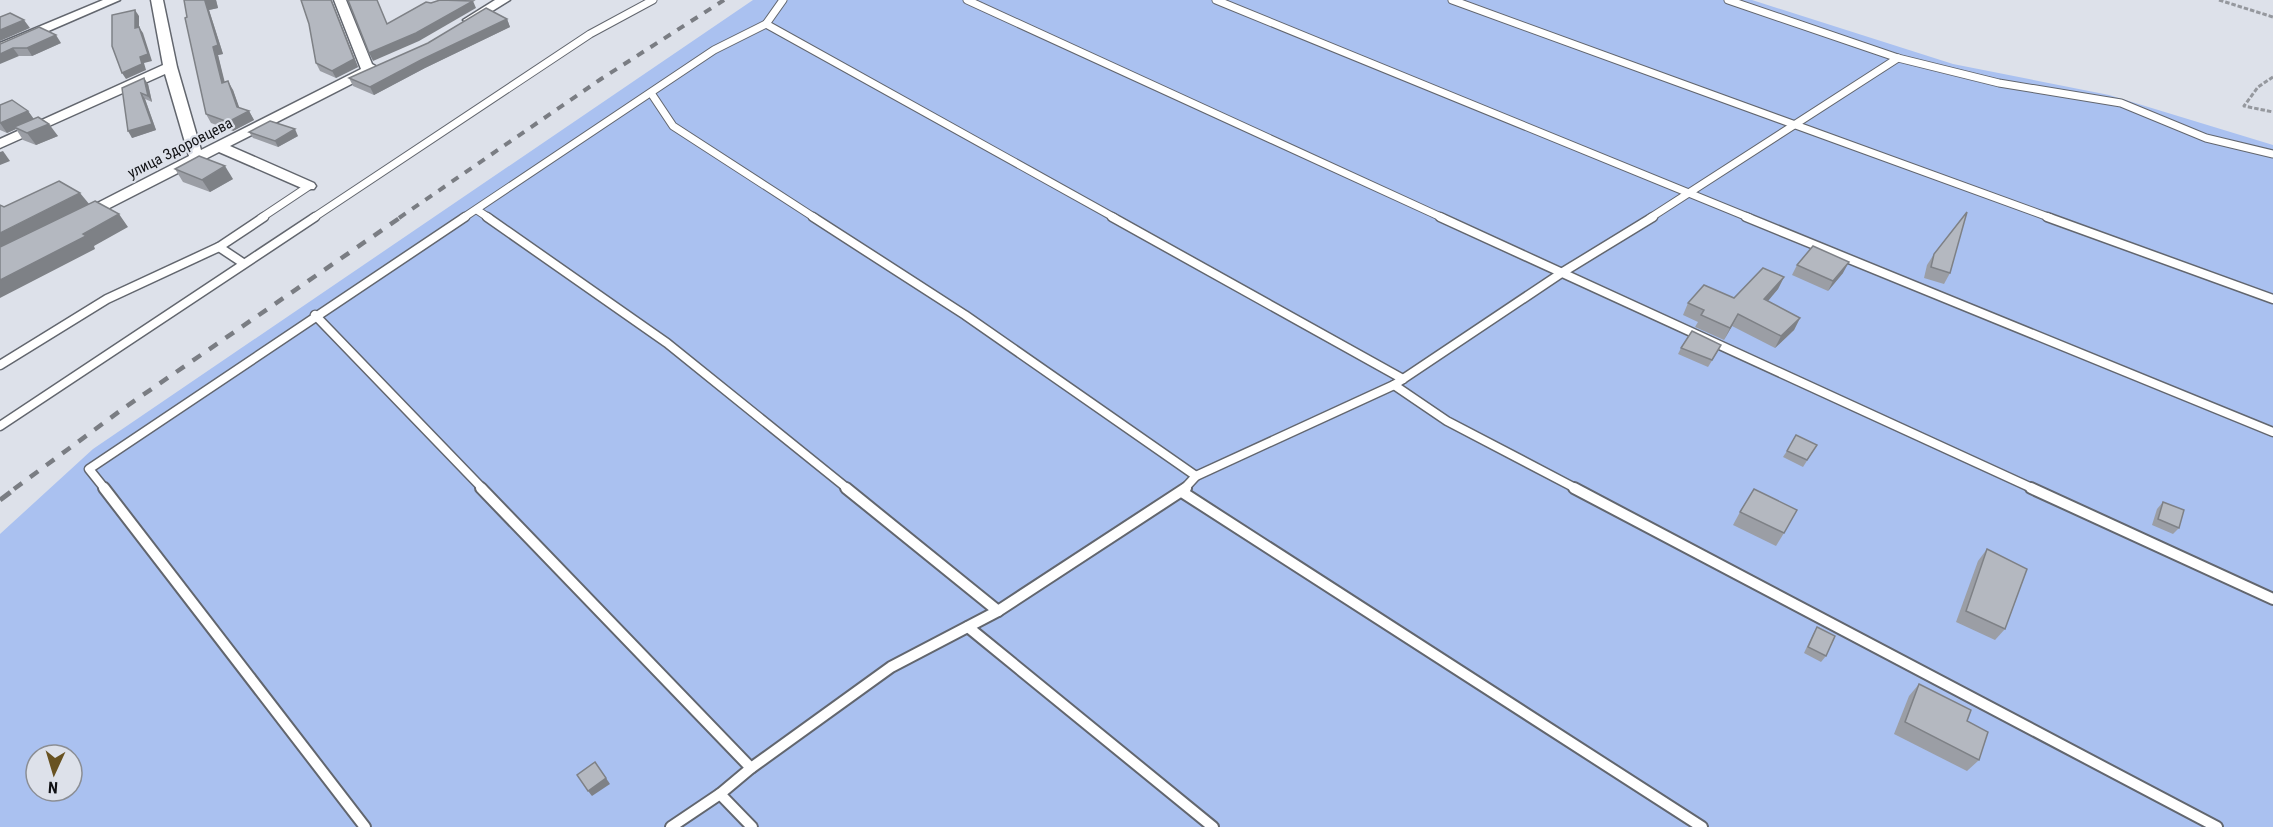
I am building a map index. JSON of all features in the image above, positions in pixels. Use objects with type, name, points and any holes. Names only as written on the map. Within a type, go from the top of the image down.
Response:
[{"type":"street","points":[[0,48],[114,0]]},
{"type":"street","points":[[157,0],[170,67],[196,157]]},
{"type":"street","points":[[340,0],[368,70]]},
{"type":"street","points":[[455,28],[504,0]]},
{"type":"street","name":"улица Здоровцева","points":[[72,222],[387,62]]},
{"type":"street","points":[[0,144],[170,67]]},
{"type":"street","points":[[219,147],[309,186]]},
{"type":"lane","points":[[0,426],[590,34],[653,0]]},
{"type":"lane","points":[[365,827],[89,468],[714,50],[766,24],[783,0]]},
{"type":"lane","points":[[968,0],[2273,600]]},
{"type":"lane","points":[[1216,0],[1688,195],[2273,432]]},
{"type":"lane","points":[[1452,0],[2273,299]]},
{"type":"lane","points":[[1728,0],[1898,58],[1999,83],[2121,103],[2206,138],[2273,154]]},
{"type":"lane","points":[[766,24],[1403,379]]},
{"type":"lane","points":[[671,827],[720,794],[751,768],[891,667],[998,611],[1107,537],[1182,492],[1196,476],[1394,385],[1563,272],[1688,195],[1898,58]]},
{"type":"lane","points":[[651,93],[673,126],[965,315],[1196,476]]},
{"type":"lane","points":[[0,365],[107,299],[219,247],[309,186]]},
{"type":"lane","points":[[477,210],[667,343],[998,611]]},
{"type":"lane","points":[[219,247],[243,263]]},
{"type":"lane","points":[[315,315],[751,768]]},
{"type":"lane","points":[[1394,385],[1447,421],[2217,827]]},
{"type":"lane","points":[[1182,492],[1702,827]]},
{"type":"lane","points":[[968,627],[1213,827]]},
{"type":"lane","points":[[720,794],[752,827]]},
{"type":"path","points":[[2219,0],[2273,17]]},
{"type":"path","points":[[2273,77],[2258,87],[2244,106],[2273,112]]},
{"type":"shaded area","points":[[753,0],[1752,0],[1953,64],[2109,95],[2273,145],[2273,827],[0,827],[0,534],[93,449]]},
{"type":"building","points":[[184,0],[211,0],[205,1],[218,45],[213,47],[222,83],[228,81],[237,107],[249,111],[228,122],[206,114],[185,18],[187,17]]},
{"type":"building","points":[[301,0],[331,0],[354,59],[332,71],[316,63],[309,24]]},
{"type":"building","points":[[348,0],[377,0],[387,24],[426,2],[473,1],[416,33],[369,53]]},
{"type":"building","points":[[486,8],[507,19],[370,87],[349,78],[428,43]]},
{"type":"building","points":[[135,10],[135,28],[139,27],[148,54],[140,57],[142,64],[122,73],[112,46],[112,15]]},
{"type":"building","points":[[10,13],[24,20],[0,30],[0,17]]},
{"type":"building","points":[[39,27],[56,35],[27,48],[13,48],[0,54],[0,44]]},
{"type":"building","points":[[144,78],[148,96],[141,93],[152,124],[128,131],[122,88]]},
{"type":"building","points":[[12,100],[28,111],[0,123],[0,105]]},
{"type":"building","points":[[38,117],[49,124],[27,133],[14,127]]},
{"type":"building","points":[[270,121],[295,129],[275,141],[249,132]]},
{"type":"building","points":[[199,156],[225,166],[202,180],[175,169]]},
{"type":"building","points":[[59,181],[80,193],[0,233],[0,205],[4,207]]},
{"type":"building","points":[[95,201],[119,214],[83,234],[86,236],[0,280],[0,247]]},
{"type":"building","points":[[1967,212],[1950,273],[1931,267],[1934,254]]},
{"type":"building","points":[[1813,246],[1849,262],[1833,281],[1797,265]]},
{"type":"building","points":[[1763,268],[1784,277],[1764,299],[1800,318],[1781,336],[1738,314],[1730,328],[1701,315],[1704,310],[1688,303],[1704,285],[1734,298]]},
{"type":"building","points":[[1692,331],[1721,345],[1712,360],[1681,348]]},
{"type":"building","points":[[1796,435],[1817,445],[1807,460],[1787,451]]},
{"type":"building","points":[[1754,489],[1797,510],[1784,533],[1740,512]]},
{"type":"building","points":[[2163,502],[2184,510],[2179,528],[2158,519]]},
{"type":"building","points":[[1987,549],[2027,569],[2005,629],[1966,611]]},
{"type":"building","points":[[1817,627],[1835,636],[1826,656],[1808,647]]},
{"type":"building","points":[[1919,684],[1971,710],[1967,721],[1988,732],[1979,760],[1905,722]]},
{"type":"building","points":[[595,762],[606,778],[588,791],[577,775]]},
{"type":"railway","points":[[399,218],[601,79],[724,0]]},
{"type":"railway","points":[[14,489],[124,408],[401,217]]},
{"type":"railway","points":[[0,500],[16,488]]}]
